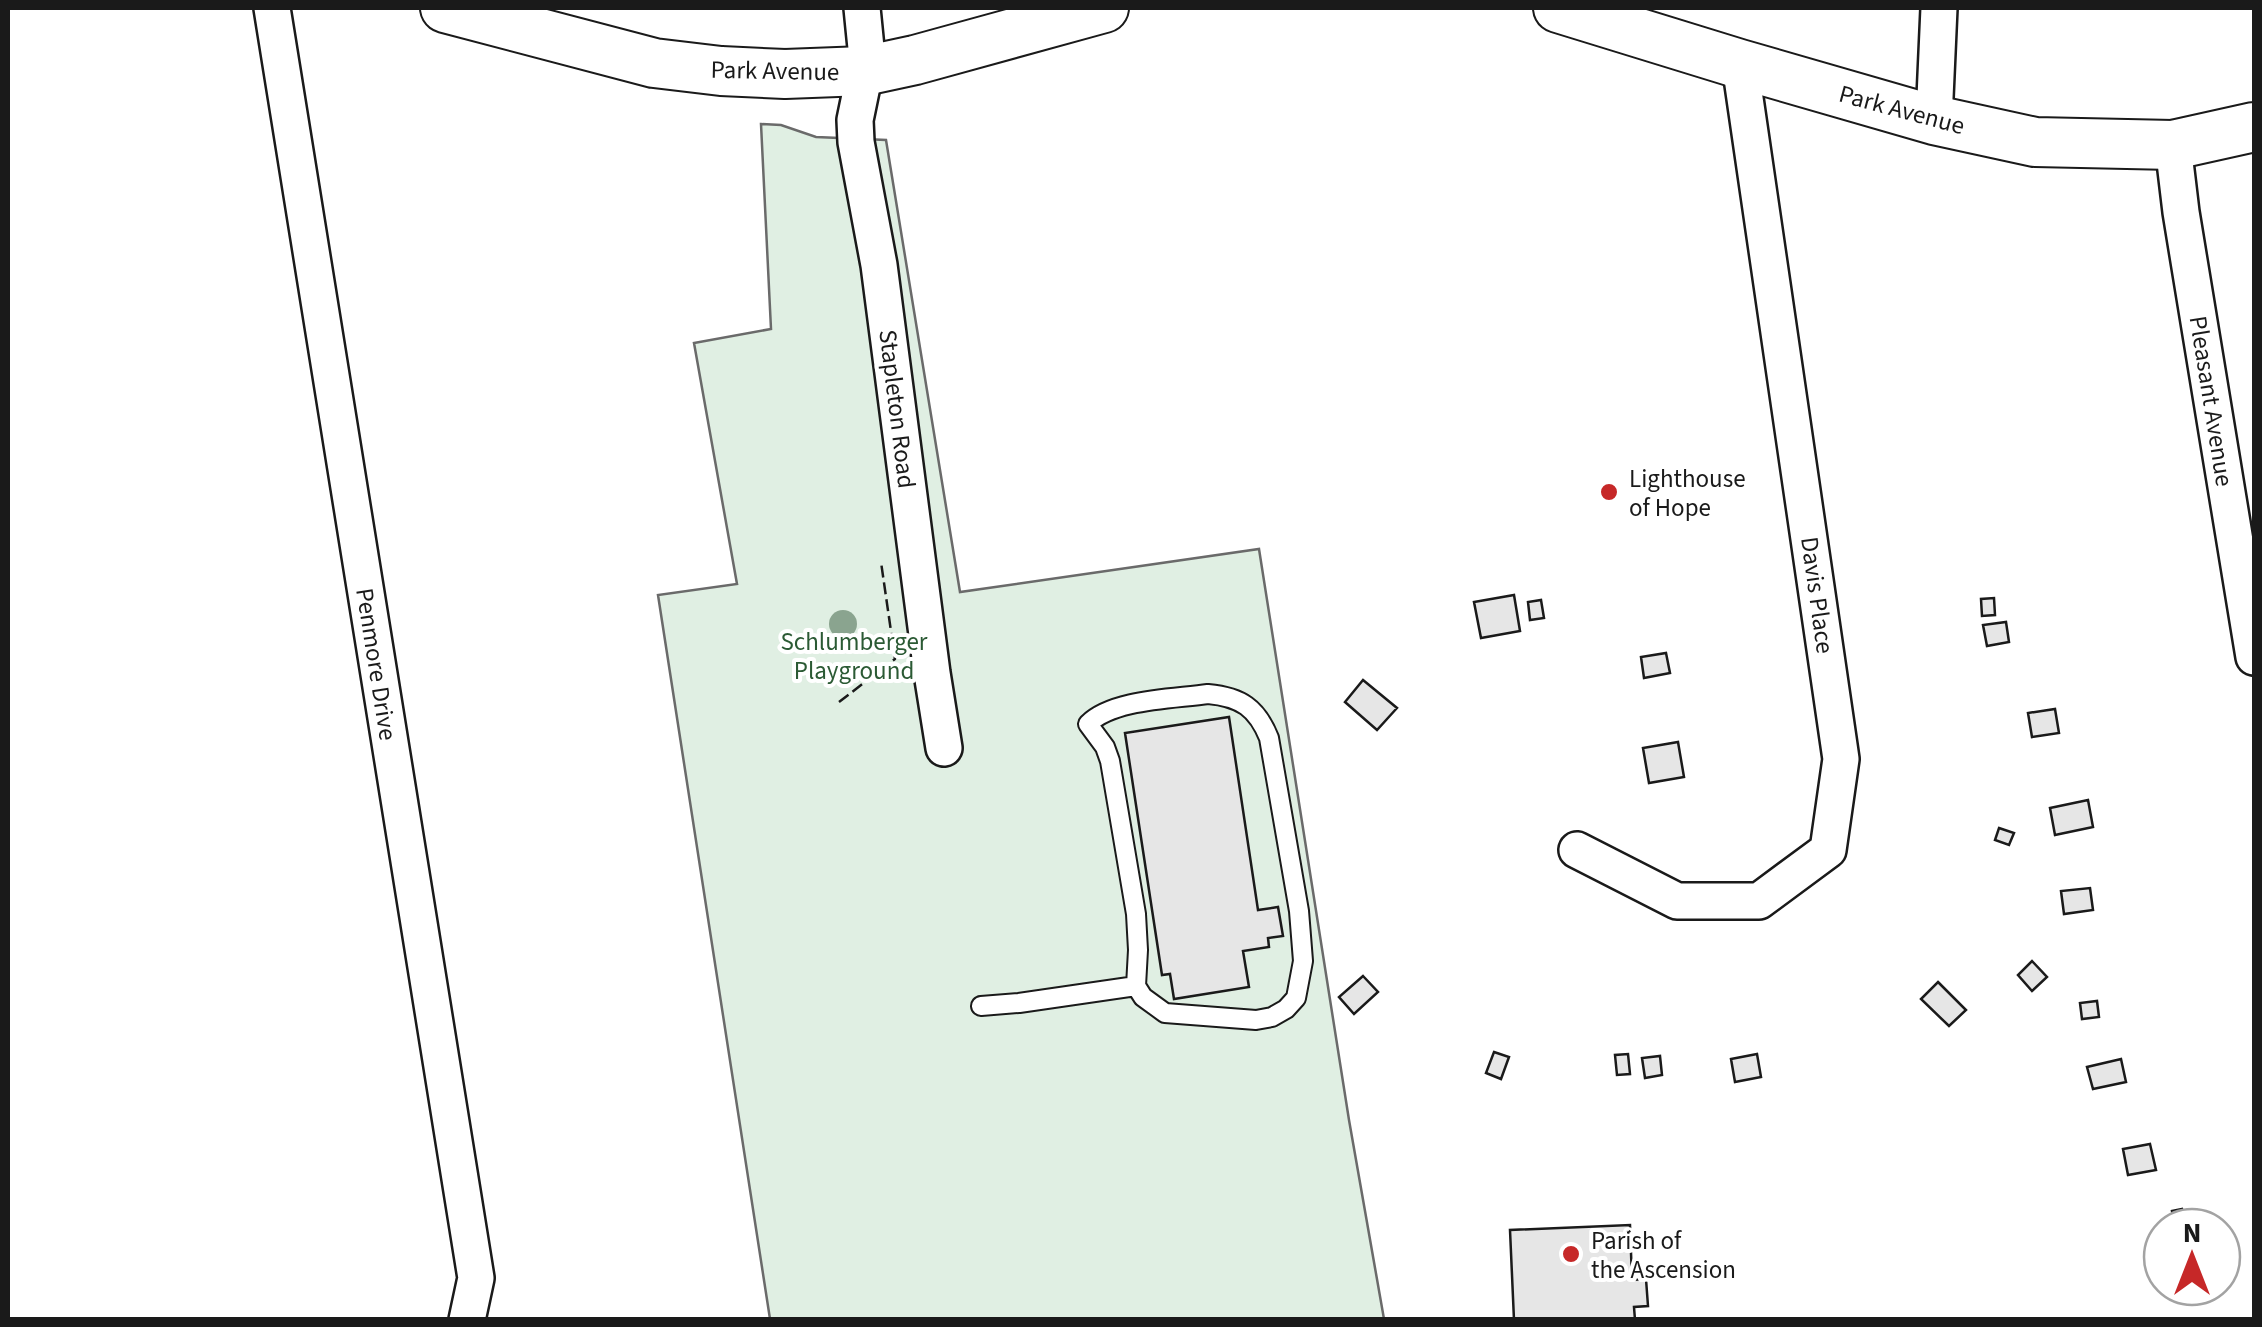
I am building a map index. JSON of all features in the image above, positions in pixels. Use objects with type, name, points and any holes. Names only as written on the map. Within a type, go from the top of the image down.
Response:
[{"type":"main road","name":"Park Avenue","points":[[445,8],[654,63],[785,74],[864,71],[1104,8]]},
{"type":"main road","name":"Park Avenue","points":[[1558,8],[1934,120],[2036,142],[2174,145],[2254,127]]},
{"type":"street","name":"Penmore Drive","points":[[272,8],[476,1278],[467,1320]]},
{"type":"street","name":"Stapleton Road","points":[[862,8],[866,48],[854,120],[856,142],[879,265],[944,748]]},
{"type":"street","points":[[1934,120],[1939,8]]},
{"type":"street","name":"Davis Place","points":[[1576,850],[1677,901],[1759,901],[1828,850],[1841,759],[1740,64]]},
{"type":"street","name":"Pleasant Avenue","points":[[2174,145],[2181,212],[2254,657]]},
{"type":"lane","points":[[1222,695],[1252,709],[1269,738],[1302,936],[1303,961],[1296,998],[1272,1017],[1237,1020],[1165,1012],[1143,997],[1136,986],[1138,932],[1110,761],[1088,724],[1096,715],[1115,706],[1222,695]]},
{"type":"lane","points":[[982,1006],[1136,986]]},
{"type":"green space","name":"Schlumberger Playground","points":[[761,124],[781,125],[816,137],[886,140],[960,592],[1259,549],[1384,1319],[770,1319],[658,595],[737,584],[694,343],[771,329]]},
{"type":"building","points":[[1514,595],[1520,631],[1481,638],[1474,602]]},
{"type":"building","points":[[1994,598],[1995,615],[1982,616],[1981,599]]},
{"type":"building","points":[[1541,600],[1544,618],[1530,620],[1528,602]]},
{"type":"building","points":[[2006,622],[2009,642],[1987,646],[1983,625]]},
{"type":"building","points":[[1666,653],[1670,673],[1644,678],[1641,657]]},
{"type":"building","points":[[1363,680],[1397,708],[1377,730],[1345,702]]},
{"type":"building","points":[[2055,709],[2059,733],[2032,737],[2028,713]]},
{"type":"building","points":[[1229,717],[1258,910],[1278,907],[1283,936],[1268,938],[1269,947],[1243,951],[1249,987],[1174,999],[1170,974],[1162,975],[1125,733]]},
{"type":"building","points":[[1678,742],[1684,777],[1649,783],[1643,748]]},
{"type":"building","points":[[2088,800],[2093,827],[2055,835],[2050,808]]},
{"type":"building","points":[[1999,828],[2014,833],[2009,845],[1995,840]]},
{"type":"building","points":[[2090,888],[2093,910],[2064,914],[2061,891]]},
{"type":"building","points":[[2032,961],[2047,977],[2032,991],[2018,975]]},
{"type":"building","points":[[1363,976],[1378,992],[1354,1014],[1339,997]]},
{"type":"building","points":[[1938,982],[1966,1010],[1949,1026],[1921,999]]},
{"type":"building","points":[[2097,1001],[2099,1017],[2082,1019],[2080,1003]]},
{"type":"building","points":[[1494,1052],[1509,1057],[1501,1079],[1486,1073]]},
{"type":"building","points":[[1628,1054],[1630,1074],[1617,1075],[1615,1055]]},
{"type":"building","points":[[1757,1054],[1761,1077],[1735,1082],[1731,1059]]},
{"type":"building","points":[[1660,1056],[1662,1075],[1645,1078],[1642,1058]]},
{"type":"building","points":[[2121,1059],[2126,1082],[2093,1089],[2087,1067]]},
{"type":"building","points":[[2150,1144],[2156,1170],[2128,1175],[2123,1149]]},
{"type":"building","name":"Parish of the Ascension","points":[[1630,1225],[1632,1280],[1646,1279],[1648,1306],[1634,1307],[1635,1320],[1514,1320],[1510,1230]]},
{"type":"fence","points":[[839,702],[895,659],[881,562]]},
{"type":"place","name":"Lighthouse of Hope","points":[[1609,492]]},
{"type":"place","name":"Parish of the Ascension","points":[[1571,1254]]}]
